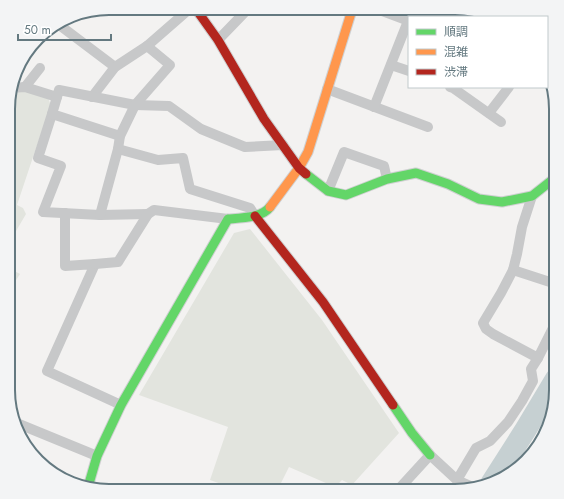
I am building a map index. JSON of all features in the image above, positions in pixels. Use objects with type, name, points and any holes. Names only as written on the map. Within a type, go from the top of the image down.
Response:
[{"type":"street","points":[[92,97],[115,67],[147,46],[183,15]]},
{"type":"street","points":[[200,15],[218,40],[264,119],[299,168],[328,191],[346,195],[387,179],[416,173],[448,184],[479,199],[502,202],[532,196],[549,182]]},
{"type":"street","points":[[218,40],[242,15]]},
{"type":"street","points":[[65,213],[65,266],[118,262],[148,214],[154,210],[228,219],[256,216],[268,210],[299,168],[308,152],[350,15]]},
{"type":"street","points":[[394,15],[408,21]]},
{"type":"street","points":[[374,107],[408,23]]},
{"type":"street","points":[[63,28],[115,67]]},
{"type":"street","points":[[100,215],[118,149],[120,136],[135,105],[170,65],[147,46]]},
{"type":"street","points":[[391,64],[408,71]]},
{"type":"street","points":[[25,87],[40,68]]},
{"type":"street","points":[[18,87],[25,87],[57,97]]},
{"type":"street","points":[[453,88],[501,122]]},
{"type":"street","points":[[489,113],[508,88]]},
{"type":"street","points":[[327,89],[428,127]]},
{"type":"street","points":[[148,214],[100,215],[43,212],[61,166],[38,158],[59,90],[135,105],[168,106],[201,129],[245,147],[283,145]]},
{"type":"street","points":[[52,114],[120,136]]},
{"type":"street","points":[[118,149],[158,160],[183,158],[190,189],[250,208],[323,302],[412,433],[430,454],[457,480],[465,483]]},
{"type":"street","points":[[328,191],[344,152],[384,166],[387,179]]},
{"type":"street","points":[[532,196],[522,227],[513,270],[483,323],[486,329],[493,334],[538,358]]},
{"type":"street","points":[[90,482],[97,456],[122,405],[228,219]]},
{"type":"street","points":[[95,264],[47,371],[122,405]]},
{"type":"street","points":[[513,270],[549,282]]},
{"type":"street","points":[[457,480],[476,448],[490,441],[508,422],[522,401],[532,381],[531,369],[549,336]]},
{"type":"street","points":[[22,425],[97,456]]},
{"type":"street","points":[[402,484],[430,454]]},
{"type":"shaded area","points":[[22,90],[48,97],[51,106],[17,205],[23,208],[26,214],[15,233],[15,109],[17,91]]},
{"type":"shaded area","points":[[250,229],[322,320],[399,433],[353,484],[342,480],[338,484],[328,484],[289,467],[280,484],[221,484],[210,480],[228,427],[139,395],[234,233]]},
{"type":"shaded area","points":[[15,271],[20,274],[15,282]]},
{"type":"waterway","points":[[498,473],[549,391]]},
{"type":"traffic: fast","points":[[306,174],[328,191],[346,195],[387,179],[416,173],[448,184],[479,199],[502,202],[532,196],[549,183]]},
{"type":"traffic: fast","points":[[90,482],[97,456],[121,405],[228,219],[245,218],[257,215],[266,211],[270,207]]},
{"type":"traffic: fast","points":[[393,405],[412,433],[430,455]]},
{"type":"traffic: slow","points":[[270,207],[299,168],[308,152],[350,15]]},
{"type":"traffic: jam","points":[[200,15],[218,40],[264,119],[299,168],[306,174]]},
{"type":"traffic: jam","points":[[255,216],[323,302],[393,405]]}]
